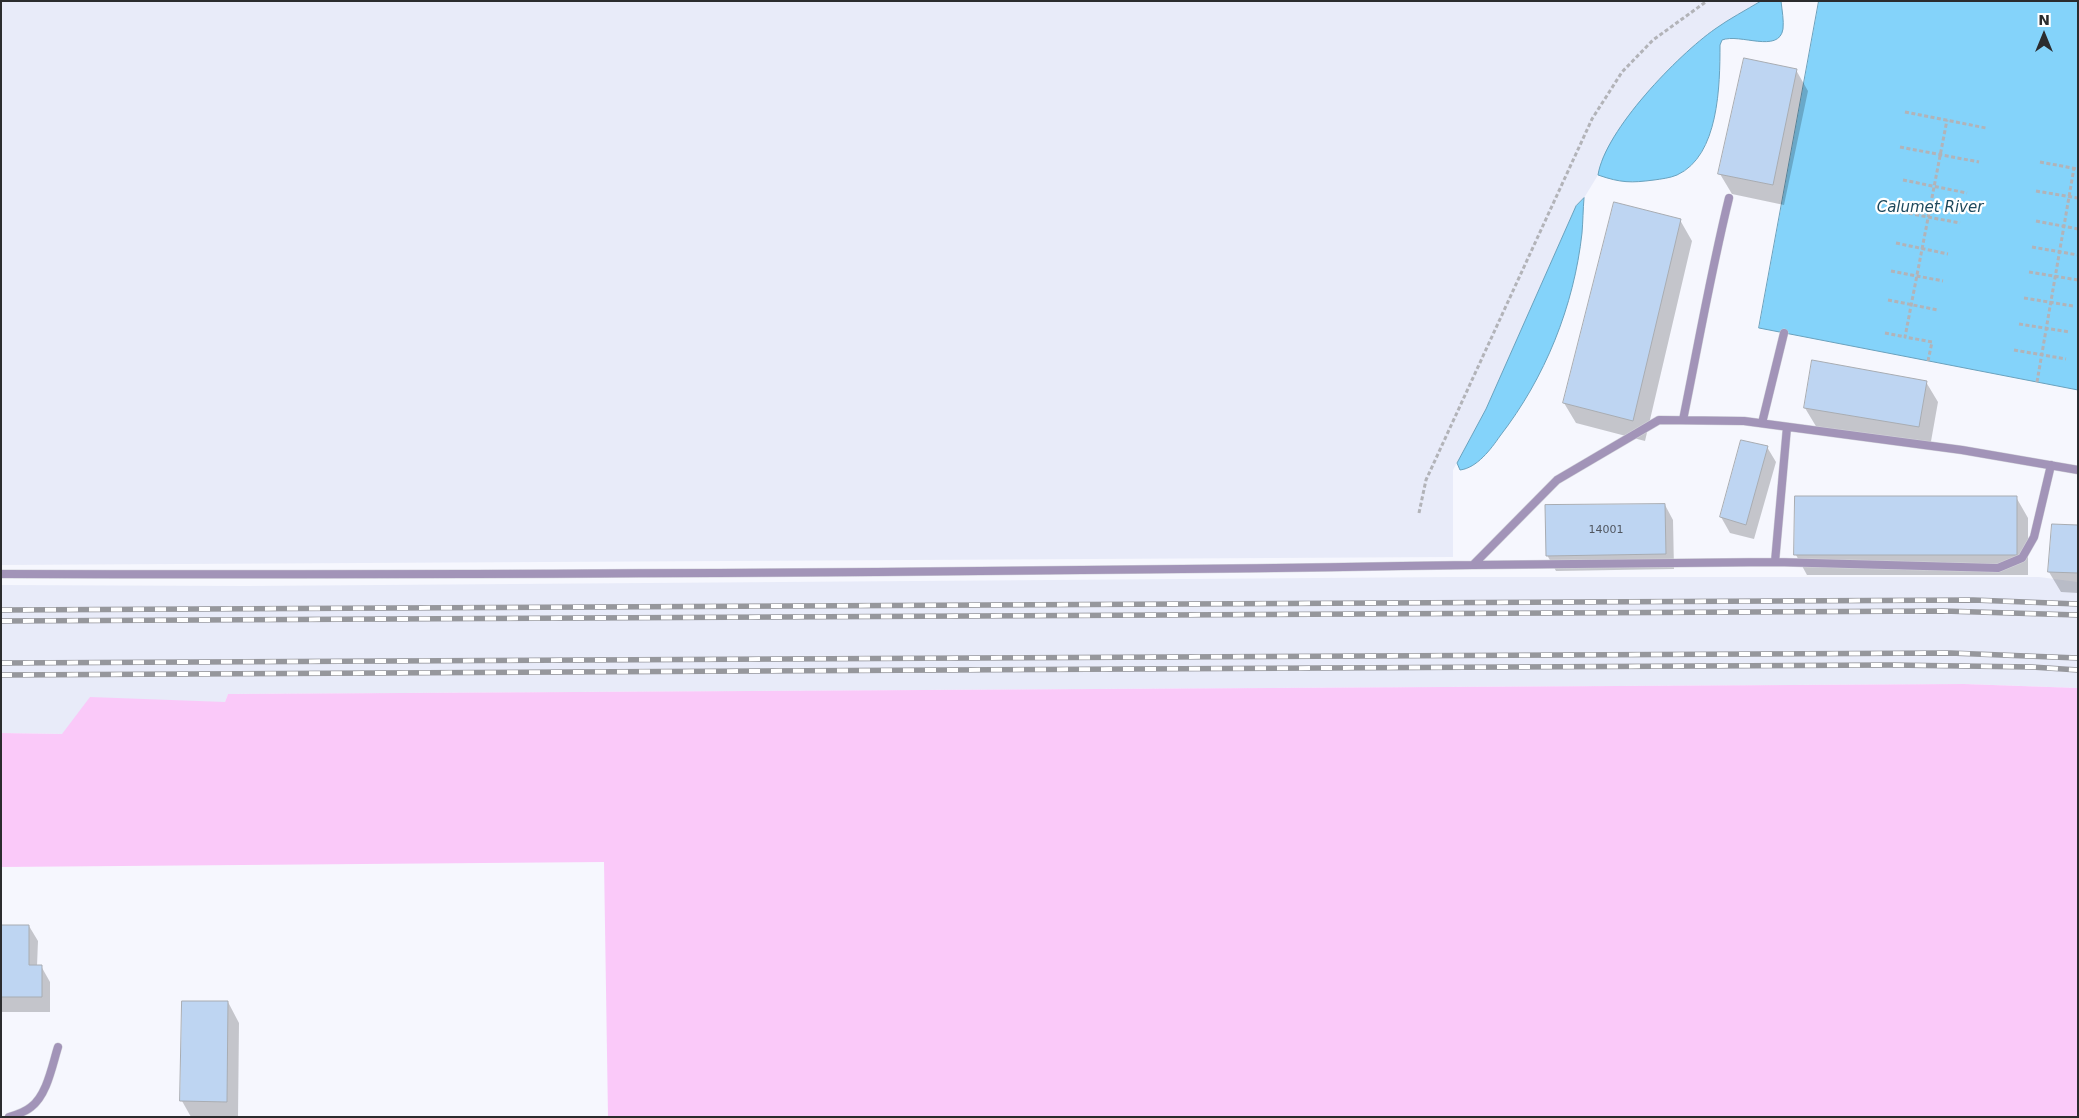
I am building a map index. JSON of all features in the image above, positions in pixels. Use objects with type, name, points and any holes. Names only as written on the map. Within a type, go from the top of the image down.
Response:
[{"type":"lane","points":[[1683,420],[1711,268],[1729,198]]},
{"type":"lane","points":[[1762,423],[1784,333]]},
{"type":"lane","points":[[1473,565],[1557,480],[1659,420],[1762,423],[1962,450],[2078,470]]},
{"type":"lane","points":[[1775,562],[1787,427]]},
{"type":"lane","points":[[1,574],[600,574],[1189,570],[1775,562],[1998,568],[2022,558],[2034,537],[2051,465]]},
{"type":"lane","points":[[9,1117],[30,1108],[37,1101],[45,1085],[58,1047]]},
{"type":"path","points":[[1419,513],[1426,480],[1592,119],[1622,72],[1653,40],[1707,1]]},
{"type":"path","points":[[1905,112],[1986,128]]},
{"type":"path","points":[[1905,337],[1947,120]]},
{"type":"path","points":[[1900,147],[1979,162]]},
{"type":"path","points":[[2037,382],[2069,196],[2076,168],[2040,162]]},
{"type":"path","points":[[1903,180],[1967,193]]},
{"type":"path","points":[[2036,191],[2078,198]]},
{"type":"path","points":[[1896,211],[1960,223]]},
{"type":"path","points":[[2036,221],[2078,228]]},
{"type":"path","points":[[1896,243],[1948,254]]},
{"type":"path","points":[[2032,247],[2078,255]]},
{"type":"path","points":[[1891,271],[1943,281]]},
{"type":"path","points":[[2029,272],[2078,280]]},
{"type":"path","points":[[2024,298],[2073,306]]},
{"type":"path","points":[[1888,300],[1938,310]]},
{"type":"path","points":[[2019,324],[2070,332]]},
{"type":"path","points":[[1884,333],[1932,342],[1928,361]]},
{"type":"path","points":[[2014,350],[2066,359]]},
{"type":"shaded area","points":[[1,1],[1761,1],[1714,29],[1600,163],[1598,175],[1584,198],[1576,206],[1486,409],[1453,470],[1453,557],[1,565]]},
{"type":"shaded area","points":[[1452,577],[2039,577],[2078,582],[2078,688],[1964,684],[228,694],[225,702],[62,734],[1,733],[1,585],[246,586]]},
{"type":"shaded area","points":[[1964,684],[2078,688],[2078,1117],[608,1117],[604,862],[1,867],[1,733],[62,734],[90,697],[225,702],[228,694]]},
{"type":"water","points":[[1761,1],[1781,1],[1783,29],[1780,36],[1767,42],[1739,39],[1722,40],[1714,118],[1709,136],[1691,166],[1674,176],[1646,181],[1620,181],[1598,175],[1614,137],[1645,95],[1682,56],[1700,41],[1715,29]]},
{"type":"water","name":"Calumet River","points":[[1819,1],[2078,1],[2078,390],[1759,328]]},
{"type":"water","points":[[1584,198],[1582,233],[1572,287],[1555,340],[1544,366],[1516,414],[1492,447],[1478,462],[1460,470],[1457,463],[1486,409],[1576,206]]},
{"type":"building","points":[[1744,58],[1797,69],[1773,185],[1718,174]]},
{"type":"building","points":[[1614,202],[1681,219],[1633,421],[1563,403]]},
{"type":"building","points":[[1812,360],[1927,381],[1919,427],[1804,408]]},
{"type":"building","points":[[1741,440],[1768,446],[1746,525],[1720,517]]},
{"type":"building","points":[[1795,496],[2017,496],[2017,555],[1794,555]]},
{"type":"building","points":[[1665,504],[1666,554],[1546,556],[1545,505]]},
{"type":"building","points":[[2052,524],[2078,525],[2078,573],[2048,572]]},
{"type":"building","points":[[1,925],[29,925],[29,965],[42,965],[42,997],[1,997]]},
{"type":"building","points":[[182,1001],[228,1001],[227,1102],[180,1101]]},
{"type":"railway","points":[[1,610],[1973,600],[2078,604]]},
{"type":"railway","points":[[1,621],[1943,611],[2078,615]]},
{"type":"railway","points":[[1,663],[1950,653],[2078,658]]},
{"type":"railway","points":[[1,675],[1891,665],[2032,667],[2078,670]]}]
